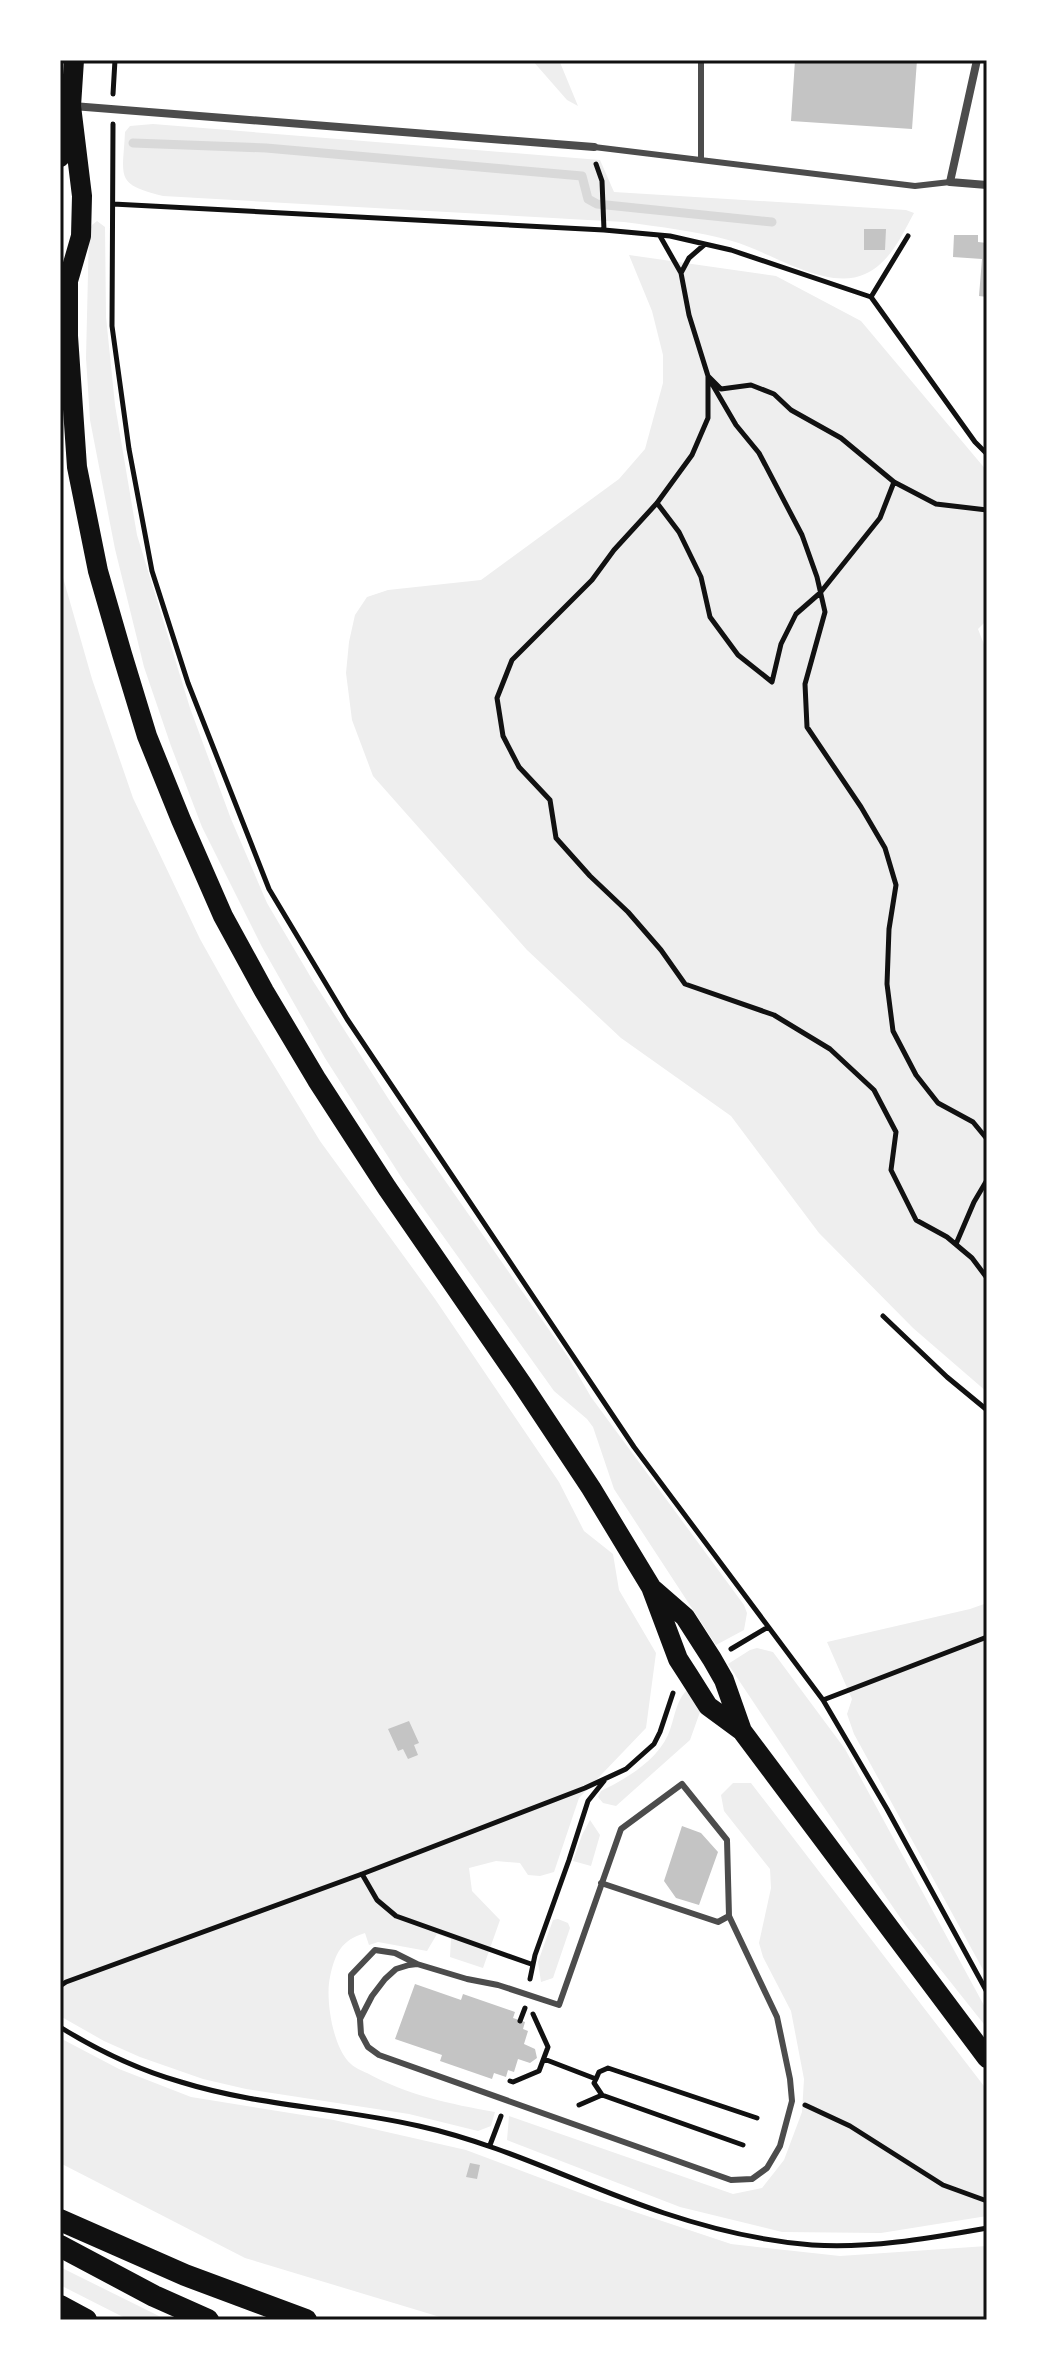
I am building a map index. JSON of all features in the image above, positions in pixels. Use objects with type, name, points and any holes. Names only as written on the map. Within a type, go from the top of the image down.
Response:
[{"type":"highway","points":[[60,2220],[185,2275],[306,2320]]},
{"type":"highway","points":[[60,2246],[154,2296],[208,2320]]},
{"type":"highway","points":[[60,2306],[86,2320]]},
{"type":"main road","points":[[60,157],[71,106],[74,60]]},
{"type":"main road","points":[[71,106],[82,196],[81,236],[68,281],[68,336],[77,467],[98,571],[147,736],[223,916],[317,1080],[591,1488],[651,1587],[678,1659],[708,1706],[742,1731],[987,2058]]},
{"type":"main road","points":[[60,260],[68,281]]},
{"type":"main road","points":[[651,1587],[685,1617],[712,1659],[724,1680],[742,1731]]},
{"type":"street","points":[[977,60],[950,182],[987,185]]},
{"type":"street","points":[[71,106],[592,147]]},
{"type":"lane","points":[[701,60],[701,160]]},
{"type":"lane","points":[[592,147],[915,186],[950,182]]},
{"type":"lane","points":[[682,1784],[727,1840],[729,1916],[777,2017],[792,2101],[780,2146],[767,2168],[752,2179],[731,2180],[379,2055],[368,2047],[361,2034],[360,2019],[351,1993],[351,1975],[375,1950],[395,1953],[417,1964],[530,1994],[559,2005],[621,1829],[682,1784]]},
{"type":"lane","points":[[601,1883],[718,1922],[729,1916]]},
{"type":"lane","points":[[360,2019],[385,1979],[396,1969],[417,1964]]},
{"type":"path","points":[[115,60],[112,326],[129,449],[152,571],[188,683],[269,889],[347,1019],[634,1447],[823,1700],[887,1809],[987,1992]]},
{"type":"path","points":[[592,147],[602,181],[604,230]]},
{"type":"path","points":[[113,204],[604,230],[660,235],[731,250],[871,297],[975,442],[987,454]]},
{"type":"path","points":[[660,235],[681,273],[689,315],[708,376],[736,425],[759,453],[802,535],[817,577],[825,612],[805,684],[807,727],[861,807],[889,860],[896,885],[889,929],[887,984],[893,1031],[916,1075],[938,1103],[973,1122],[987,1139]]},
{"type":"path","points":[[871,297],[908,236]]},
{"type":"path","points":[[681,273],[689,258],[705,244]]},
{"type":"path","points":[[708,376],[721,389],[751,385],[774,394],[791,410],[841,438],[894,482],[936,504],[987,510]]},
{"type":"path","points":[[708,376],[708,418],[692,455],[657,503],[614,550],[592,580],[512,660],[497,698],[503,736],[519,767],[550,800],[556,838],[637,922],[685,984],[774,1015],[830,1049],[874,1090],[896,1132],[891,1170],[916,1220],[956,1244],[987,1278]]},
{"type":"path","points":[[657,503],[679,532],[701,577],[710,617],[738,655],[772,682],[781,644],[796,614],[820,593],[880,518],[894,482]]},
{"type":"path","points":[[956,1244],[987,1180]]},
{"type":"path","points":[[883,1316],[987,1410]]},
{"type":"path","points":[[823,1700],[987,1637]]},
{"type":"path","points":[[60,1986],[362,1874],[608,1777],[588,1801],[532,1964],[530,1994],[520,2021]]},
{"type":"path","points":[[362,1874],[377,1900],[396,1916],[532,1964]]},
{"type":"path","points":[[498,2077],[513,2082],[539,2071],[544,2059],[548,2047],[535,2015],[525,2010]]},
{"type":"path","points":[[60,2027],[128,2062],[180,2082],[234,2095],[419,2126],[476,2141],[662,2213],[737,2234],[813,2245],[900,2241],[987,2228]]},
{"type":"path","points":[[544,2059],[596,2079]]},
{"type":"path","points":[[743,2145],[602,2095],[594,2083],[599,2072],[608,2068],[757,2118]]},
{"type":"path","points":[[579,2105],[602,2095]]},
{"type":"path","points":[[792,2101],[850,2126],[943,2185],[987,2201]]},
{"type":"shaded area","points":[[532,60],[559,60],[578,106],[567,100]]},
{"type":"shaded area","points":[[153,124],[600,160],[614,192],[906,210],[914,213],[882,263],[865,274],[833,278],[798,268],[732,241],[624,222],[163,196],[136,187],[129,182],[123,169],[125,132],[130,126]]},
{"type":"shaded area","points":[[97,221],[105,227],[106,317],[115,405],[137,535],[190,708],[231,819],[267,903],[393,1106],[568,1357],[591,1397],[744,1605],[747,1613],[744,1630],[716,1645],[614,1489],[593,1427],[554,1391],[403,1180],[325,1058],[262,947],[202,827],[144,667],[115,549],[90,420],[86,358],[89,231]]},
{"type":"shaded area","points":[[629,255],[776,276],[861,321],[987,471],[987,620],[978,629],[987,652],[987,1392],[913,1328],[819,1233],[731,1116],[621,1038],[527,950],[373,776],[352,720],[346,673],[349,642],[355,615],[367,597],[388,590],[481,580],[619,479],[645,449],[663,383],[663,355],[652,311]]},
{"type":"shaded area","points":[[60,567],[92,679],[133,798],[200,939],[320,1141],[435,1299],[559,1482],[584,1531],[613,1554],[619,1590],[656,1653],[646,1728],[579,1798],[554,1872],[528,1875],[520,1863],[496,1861],[469,1868],[472,1891],[500,1920],[483,1968],[450,1957],[451,1939],[437,1934],[427,1951],[378,1942],[369,1945],[365,1933],[345,1944],[334,1961],[329,1986],[330,2010],[335,2036],[345,2057],[357,2068],[413,2093],[495,2112],[491,2126],[478,2131],[409,2114],[246,2089],[203,2079],[140,2057],[60,2016]]},
{"type":"shaded area","points":[[987,1603],[987,1977],[854,1734],[847,1714],[852,1699],[827,1642]]},
{"type":"shaded area","points":[[757,1648],[773,1652],[845,1749],[987,2011],[987,2028],[906,1926],[728,1664]]},
{"type":"shaded area","points":[[688,1689],[700,1712],[690,1740],[616,1806],[603,1803],[598,1797],[601,1791],[639,1768],[663,1744],[678,1705]]},
{"type":"shaded area","points":[[733,1783],[751,1783],[987,2090],[987,2216],[881,2233],[782,2232],[680,2207],[507,2140],[509,2116],[733,2194],[762,2188],[784,2160],[802,2112],[804,2079],[791,2011],[759,1943],[771,1888],[770,1869],[724,1811],[721,1795]]},
{"type":"shaded area","points":[[590,1820],[600,1835],[591,1866],[573,1861]]},
{"type":"shaded area","points":[[553,1920],[568,1923],[570,1928],[553,1978],[541,1982],[538,1962]]},
{"type":"shaded area","points":[[60,2038],[119,2069],[191,2097],[334,2120],[466,2150],[599,2200],[731,2244],[840,2256],[987,2246],[987,2320],[450,2320],[245,2258],[60,2163]]},
{"type":"shaded area","points":[[60,2267],[167,2320],[129,2320],[60,2285]]},
{"type":"building","points":[[795,60],[917,60],[912,129],[791,121]]},
{"type":"building","points":[[864,229],[886,229],[885,250],[864,250]]},
{"type":"building","points":[[954,235],[978,235],[978,242],[987,243],[987,297],[979,296],[982,259],[953,257]]},
{"type":"building","points":[[409,1721],[419,1743],[414,1745],[418,1755],[408,1759],[403,1749],[398,1751],[388,1729]]},
{"type":"building","points":[[682,1826],[701,1833],[718,1852],[699,1905],[676,1898],[664,1881]]},
{"type":"building","points":[[415,1984],[461,2000],[463,1994],[515,2012],[513,2018],[525,2022],[523,2029],[528,2031],[524,2044],[535,2049],[537,2058],[530,2063],[518,2059],[514,2072],[508,2070],[506,2077],[494,2073],[492,2079],[440,2061],[442,2055],[395,2039]]},
{"type":"building","points":[[470,2163],[480,2165],[477,2179],[466,2177]]},
{"type":"waterway","points":[[133,143],[266,148],[582,176],[588,199],[597,204],[772,222]]}]
